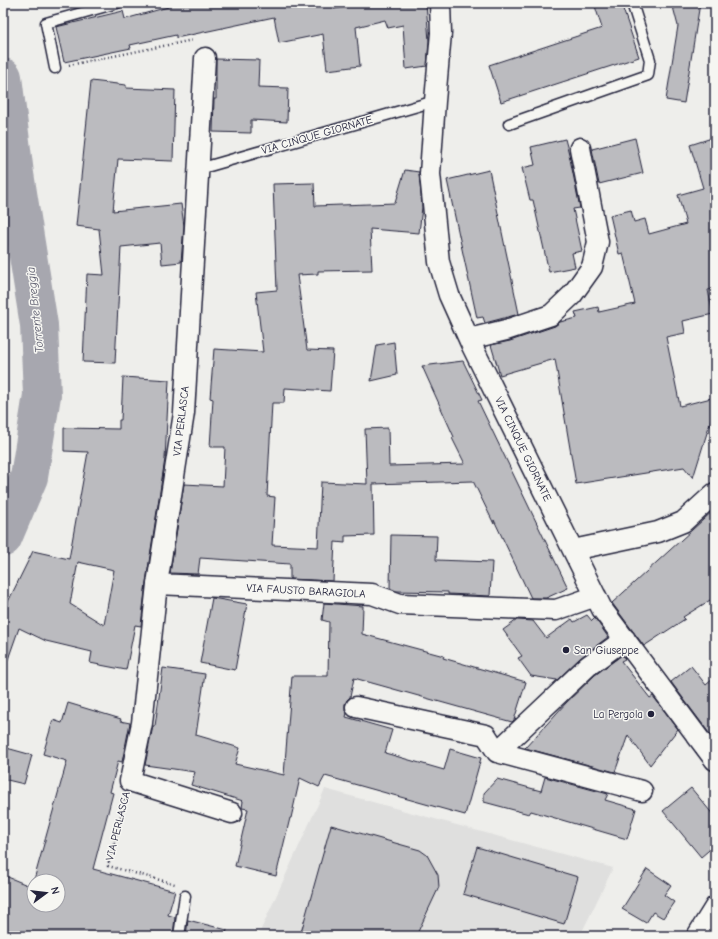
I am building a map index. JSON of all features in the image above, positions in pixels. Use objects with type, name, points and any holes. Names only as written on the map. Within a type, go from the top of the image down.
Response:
[{"type":"street","name":"VIA CINQUE GIORNATE","points":[[440,3],[441,33],[430,174],[439,262],[449,295],[469,339],[602,609],[715,760]]},
{"type":"street","name":"VIA PERLASCA","points":[[206,58],[184,413],[156,584],[142,723],[130,781],[232,813]]},
{"type":"street","points":[[469,339],[506,330],[551,315],[572,295],[592,267],[598,242],[580,148]]},
{"type":"street","points":[[573,550],[658,532],[683,522],[715,493]]},
{"type":"street","name":"VIA FAUSTO BARAGIOLA","points":[[156,584],[372,594],[400,604],[556,610],[596,596]]},
{"type":"street","points":[[497,752],[588,666],[625,639]]},
{"type":"street","points":[[356,707],[486,735],[497,752],[642,791]]},
{"type":"street","points":[[697,936],[715,907]]},
{"type":"lane","points":[[55,68],[46,23],[117,3]]},
{"type":"lane","points":[[509,124],[648,75],[650,60],[632,3]]},
{"type":"lane","name":"VIA CINQUE GIORNATE","points":[[199,169],[435,101]]},
{"type":"lane","points":[[179,936],[185,896]]},
{"type":"path","points":[[55,68],[202,38],[206,58]]},
{"type":"path","name":"VIA PERLASCA","points":[[130,781],[108,866],[174,884],[182,888],[185,896]]},
{"type":"shaded area","points":[[3,290],[6,352],[3,371]]},
{"type":"shaded area","points":[[325,789],[613,868],[580,936],[513,936],[508,933],[507,936],[258,936]]},
{"type":"building","points":[[166,3],[332,3],[334,9],[369,3],[426,3],[429,41],[427,66],[406,69],[403,25],[388,28],[385,20],[356,27],[360,66],[327,70],[323,34],[279,43],[274,17],[176,38],[176,35],[130,45],[131,48],[64,62],[56,27],[123,11],[125,19],[168,7]]},
{"type":"building","points":[[594,3],[621,3],[639,57],[501,102],[489,65],[602,28]]},
{"type":"building","points":[[672,3],[700,3],[684,103],[666,100],[678,26]]},
{"type":"building","points":[[216,59],[259,60],[258,87],[288,88],[287,122],[251,120],[251,133],[213,132],[214,99],[216,99]]},
{"type":"building","points":[[91,81],[126,85],[126,88],[175,90],[173,161],[118,159],[113,211],[181,204],[184,226],[181,262],[162,264],[160,243],[121,247],[115,363],[83,362],[87,274],[104,275],[99,229],[76,226]]},
{"type":"building","points":[[715,137],[715,289],[708,290],[713,314],[683,321],[685,333],[666,337],[680,406],[715,397],[715,407],[693,478],[684,467],[576,484],[555,359],[500,375],[491,345],[510,341],[555,326],[560,322],[577,318],[575,312],[598,307],[599,312],[635,304],[623,253],[619,254],[610,215],[631,210],[634,222],[645,219],[649,234],[686,224],[678,195],[703,188],[690,145]]},
{"type":"building","points":[[635,138],[643,173],[599,184],[592,149]]},
{"type":"building","points":[[565,139],[580,208],[573,209],[582,251],[572,253],[575,267],[549,272],[533,200],[530,200],[522,168],[535,165],[531,147]]},
{"type":"building","points":[[405,170],[419,172],[422,207],[419,233],[370,229],[372,270],[318,271],[318,274],[297,275],[307,350],[333,351],[330,391],[285,388],[284,403],[272,403],[267,496],[275,497],[272,545],[318,547],[321,482],[367,484],[365,429],[388,428],[389,466],[465,464],[452,438],[454,437],[422,366],[463,361],[482,400],[478,401],[568,588],[546,598],[531,598],[494,520],[494,524],[473,481],[373,484],[374,535],[345,536],[345,543],[335,542],[333,581],[290,579],[290,564],[200,558],[198,574],[170,573],[184,484],[223,486],[225,447],[210,447],[213,399],[210,398],[214,349],[263,352],[256,292],[277,290],[273,184],[314,183],[315,206],[395,203]]},
{"type":"building","points":[[489,170],[519,314],[485,323],[483,317],[477,318],[447,180]]},
{"type":"building","points":[[394,342],[397,375],[371,381],[377,345]]},
{"type":"building","points":[[123,377],[169,380],[165,459],[146,582],[141,626],[135,625],[126,670],[90,663],[92,652],[46,641],[19,628],[6,665],[3,665],[3,612],[33,551],[69,559],[88,452],[64,451],[64,428],[119,429],[119,420],[121,420]],"holes":[[[78,562],[114,570],[104,625],[70,604]]]},
{"type":"building","points":[[715,509],[715,597],[683,617],[685,619],[644,646],[612,603]]},
{"type":"building","points":[[391,535],[437,536],[436,560],[492,562],[490,596],[448,594],[448,592],[396,591],[390,588]]},
{"type":"building","points":[[212,598],[247,604],[235,670],[200,663]]},
{"type":"building","points":[[324,603],[363,606],[362,634],[444,656],[443,658],[526,682],[514,720],[512,722],[354,678],[350,697],[345,704],[345,710],[347,713],[346,717],[392,730],[385,753],[444,770],[450,749],[481,758],[465,815],[325,776],[319,787],[300,778],[276,876],[235,866],[248,809],[242,808],[243,801],[191,785],[195,772],[145,765],[153,726],[155,726],[163,668],[205,674],[196,735],[240,748],[235,764],[284,775],[292,676],[328,676],[329,622],[322,620]]},
{"type":"building","name":"San Giuseppe","points":[[587,615],[592,621],[595,618],[608,637],[580,658],[557,680],[531,676],[518,658],[522,656],[503,630],[517,620],[533,621],[546,638],[572,619],[574,622]]},
{"type":"building","points":[[622,655],[625,659],[621,661],[650,698],[653,696],[678,729],[650,765],[628,735],[615,772],[525,748],[566,703],[595,675]]},
{"type":"building","points":[[691,666],[706,685],[715,677],[715,741],[671,682]]},
{"type":"building","points":[[68,703],[130,723],[122,762],[118,761],[110,792],[113,793],[93,869],[175,891],[168,915],[175,917],[173,936],[3,936],[3,875],[26,885],[26,913],[66,913],[66,873],[36,873],[67,761],[43,754],[53,720],[62,723]]},
{"type":"building","points":[[3,747],[32,755],[24,784],[3,779]]},
{"type":"building","points":[[545,777],[608,794],[605,800],[636,809],[627,839],[531,811],[529,814],[484,802],[484,793],[497,779],[541,791]]},
{"type":"building","points":[[691,788],[715,817],[715,845],[701,857],[663,811]]},
{"type":"building","points":[[331,825],[420,850],[427,855],[438,875],[439,887],[416,936],[300,936]]},
{"type":"building","points":[[477,847],[578,877],[564,924],[463,894]]},
{"type":"building","points":[[647,869],[671,885],[664,895],[674,902],[663,918],[653,912],[646,923],[622,909]]},
{"type":"building","points":[[188,920],[227,930],[226,936],[186,936]]},
{"type":"waterway","name":"Torrente Breggia","points":[[3,77],[15,174],[39,325],[42,395],[29,477],[3,538]]},
{"type":"place","name":"San Giuseppe","points":[[566,650]]},
{"type":"place","name":"La Pergola","points":[[651,714]]}]
